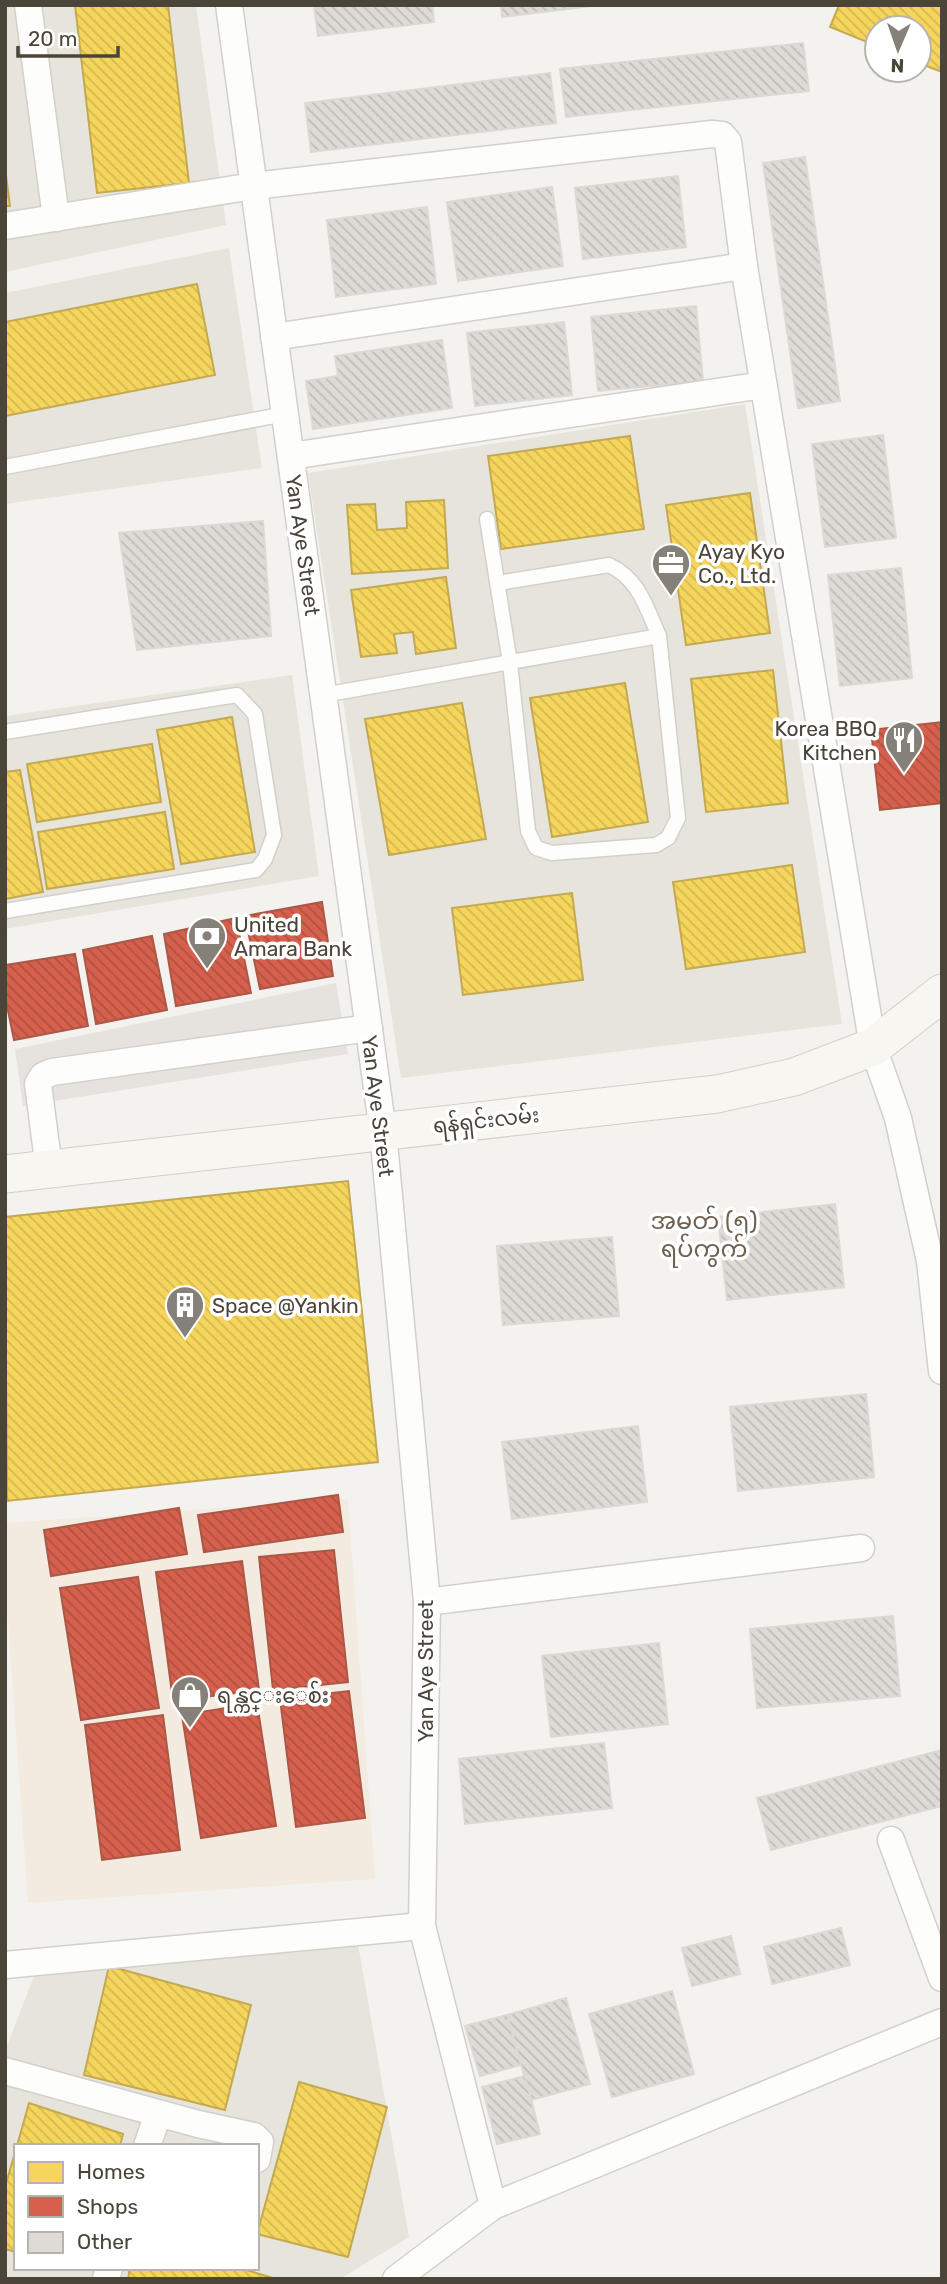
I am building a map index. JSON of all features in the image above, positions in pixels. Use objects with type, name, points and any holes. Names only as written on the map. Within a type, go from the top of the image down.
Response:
[{"type":"main road","name":"ရန်ရှင်းလမ်း","points":[[5,1174],[717,1094],[794,1077],[873,1046],[942,993]]},
{"type":"street","points":[[28,5],[57,218]]},
{"type":"street","name":"Yan Aye Street","points":[[229,5],[383,1132],[427,1602],[422,1926],[493,2206]]},
{"type":"street","points":[[5,226],[253,186],[722,135],[727,142],[744,266],[873,1046],[898,1118],[930,1261],[942,1371]]},
{"type":"street","points":[[274,337],[744,266]]},
{"type":"street","points":[[291,456],[764,385]]},
{"type":"street","points":[[50,1169],[38,1084],[43,1076],[52,1072],[369,1028]]},
{"type":"street","points":[[427,1602],[861,1549]]},
{"type":"street","points":[[891,1840],[942,1978]]},
{"type":"street","points":[[5,1965],[422,1926]]},
{"type":"street","points":[[396,2279],[493,2206],[942,2022]]},
{"type":"street","points":[[5,2071],[158,2113],[194,2135],[254,2136],[260,2141],[259,2147]]},
{"type":"street","points":[[148,2144],[158,2113]]},
{"type":"lane","points":[[5,467],[285,414]]},
{"type":"lane","points":[[487,519],[510,663],[528,831],[536,848],[552,853],[656,845],[668,838],[678,818],[659,636],[636,585],[623,572],[609,565],[498,583]]},
{"type":"lane","points":[[323,695],[659,636]]},
{"type":"lane","points":[[5,732],[237,695],[255,714],[274,835],[265,859],[256,870],[5,911]]},
{"type":"shaded area","points":[[5,5],[196,5],[226,225],[5,272]]},
{"type":"shaded area","points":[[229,248],[262,468],[5,504],[5,293]]},
{"type":"shaded area","points":[[745,404],[842,1024],[401,1078],[308,473]]},
{"type":"shaded area","points":[[292,675],[319,876],[5,929],[5,716]]},
{"type":"shaded area","points":[[336,983],[348,1054],[23,1106],[15,1049]]},
{"type":"shaded area","name":"ရန္ကင္းေစ်း","points":[[348,1499],[375,1879],[28,1903],[5,1580],[5,1523]]},
{"type":"shaded area","points":[[354,1921],[409,2237],[340,2279],[5,2279],[5,2051],[43,1953]]},
{"type":"building: Homes","points":[[75,5],[168,5],[189,183],[97,193]]},
{"type":"building: Homes","points":[[839,5],[942,5],[942,72],[933,68],[933,14],[863,14],[863,40],[830,27]]},
{"type":"building: Homes","points":[[5,168],[10,206],[5,206]]},
{"type":"building: Homes","points":[[197,284],[215,375],[5,416],[5,322]]},
{"type":"building: Homes","points":[[630,436],[644,529],[501,549],[488,456]]},
{"type":"building: Homes","points":[[750,493],[770,633],[686,645],[666,505]]},
{"type":"building: Homes","points":[[444,500],[448,568],[352,574],[347,505],[375,504],[377,530],[407,528],[406,502]]},
{"type":"building: Homes","points":[[446,577],[456,648],[416,654],[413,632],[394,634],[397,653],[361,657],[351,590]]},
{"type":"building: Homes","points":[[773,670],[788,803],[706,812],[691,679]]},
{"type":"building: Homes","points":[[625,683],[648,822],[552,837],[530,698]]},
{"type":"building: Homes","points":[[462,703],[486,839],[389,855],[365,719]]},
{"type":"building: Homes","points":[[232,717],[255,852],[181,864],[157,730]]},
{"type":"building: Homes","points":[[152,744],[161,802],[37,822],[27,764]]},
{"type":"building: Homes","points":[[20,770],[43,892],[5,899],[5,772]]},
{"type":"building: Homes","points":[[165,812],[174,869],[47,889],[38,832]]},
{"type":"building: Homes","points":[[792,865],[805,952],[686,969],[673,882]]},
{"type":"building: Homes","points":[[572,893],[583,980],[463,995],[452,908]]},
{"type":"building: Homes","name":"Space @Yankin","points":[[348,1181],[378,1462],[7,1501],[5,1217]]},
{"type":"building: Homes","points":[[109,1966],[251,2005],[225,2110],[84,2075]]},
{"type":"building: Homes","points":[[299,2082],[387,2107],[348,2257],[259,2235]]},
{"type":"building: Homes","points":[[29,2103],[123,2134],[120,2144],[18,2144]]},
{"type":"building: Homes","points":[[14,2156],[14,2251],[5,2249],[5,2187]]},
{"type":"building: Homes","points":[[130,2270],[247,2270],[276,2279],[128,2279]]},
{"type":"building: Shops","points":[[942,722],[942,803],[880,810],[871,730]]},
{"type":"building: Shops","points":[[322,902],[333,976],[260,989],[245,916]]},
{"type":"building: Shops","points":[[236,918],[251,993],[176,1006],[164,934]]},
{"type":"building: Shops","points":[[152,936],[167,1010],[96,1024],[83,950]]},
{"type":"building: Shops","points":[[75,954],[88,1026],[14,1040],[5,996],[5,965]]},
{"type":"building: Shops","points":[[338,1495],[343,1532],[204,1552],[198,1515]]},
{"type":"building: Shops","points":[[179,1508],[187,1554],[51,1576],[44,1530]]},
{"type":"building: Shops","points":[[334,1550],[348,1682],[273,1690],[259,1557]]},
{"type":"building: Shops","points":[[242,1561],[259,1690],[173,1701],[156,1572]]},
{"type":"building: Shops","points":[[138,1577],[159,1708],[81,1720],[60,1588]]},
{"type":"building: Shops","points":[[349,1691],[365,1818],[296,1827],[280,1699]]},
{"type":"building: Shops","points":[[257,1703],[276,1826],[201,1838],[182,1715]]},
{"type":"building: Shops","points":[[163,1715],[180,1850],[102,1860],[85,1725]]},
{"type":"building: Other","points":[[314,5],[432,5],[434,22],[318,36]]},
{"type":"building: Other","points":[[501,5],[600,5],[502,17]]},
{"type":"building: Other","points":[[803,43],[809,91],[566,117],[560,69]]},
{"type":"building: Other","points":[[550,73],[556,123],[311,152],[305,103]]},
{"type":"building: Other","points":[[805,157],[840,401],[798,408],[763,163]]},
{"type":"building: Other","points":[[678,176],[686,247],[583,259],[575,188]]},
{"type":"building: Other","points":[[552,187],[563,266],[458,281],[447,202]]},
{"type":"building: Other","points":[[427,207],[436,284],[336,297],[327,220]]},
{"type":"building: Other","points":[[696,306],[703,381],[598,391],[591,317]]},
{"type":"building: Other","points":[[564,322],[572,395],[475,406],[467,333]]},
{"type":"building: Other","points":[[442,340],[452,408],[313,429],[306,381],[338,376],[335,356]]},
{"type":"building: Other","points":[[883,435],[896,538],[825,547],[812,444]]},
{"type":"building: Other","points":[[263,521],[271,636],[137,650],[119,533]]},
{"type":"building: Other","points":[[901,568],[912,678],[840,686],[828,575]]},
{"type":"building: Other","points":[[835,1204],[844,1287],[727,1300],[718,1217]]},
{"type":"building: Other","points":[[612,1237],[619,1316],[503,1325],[497,1246]]},
{"type":"building: Other","points":[[866,1394],[874,1477],[738,1491],[730,1407]]},
{"type":"building: Other","points":[[638,1426],[647,1502],[512,1519],[502,1442]]},
{"type":"building: Other","points":[[893,1616],[900,1696],[757,1708],[750,1629]]},
{"type":"building: Other","points":[[659,1643],[668,1724],[551,1737],[542,1656]]},
{"type":"building: Other","points":[[604,1743],[612,1808],[465,1824],[459,1759]]},
{"type":"building: Other","points":[[942,1750],[942,1806],[771,1850],[757,1798]]},
{"type":"building: Other","points":[[841,1928],[850,1965],[772,1984],[764,1947]]},
{"type":"building: Other","points":[[731,1936],[740,1974],[692,1986],[682,1948]]},
{"type":"building: Other","points":[[672,1991],[694,2074],[612,2097],[589,2014]]},
{"type":"building: Other","points":[[566,1998],[590,2084],[531,2100],[507,2015]]},
{"type":"building: Other","points":[[507,2015],[521,2065],[480,2076],[465,2026]]},
{"type":"building: Other","points":[[525,2076],[540,2134],[497,2144],[482,2087]]},
{"type":"place","name":"Ayay Kyo Co., Ltd.","points":[[671,597]]},
{"type":"place","name":"Korea BBQ Kitchen","points":[[904,774]]},
{"type":"place","name":"United Amara Bank","points":[[207,970]]},
{"type":"place","name":"Space @Yankin","points":[[185,1339]]},
{"type":"place","name":"ရန္ကင္းေစ်း","points":[[190,1729]]},
{"type":"district","name":"အမှတ် (၅) ရပ်ကွက်","points":[[704,1235]]}]
